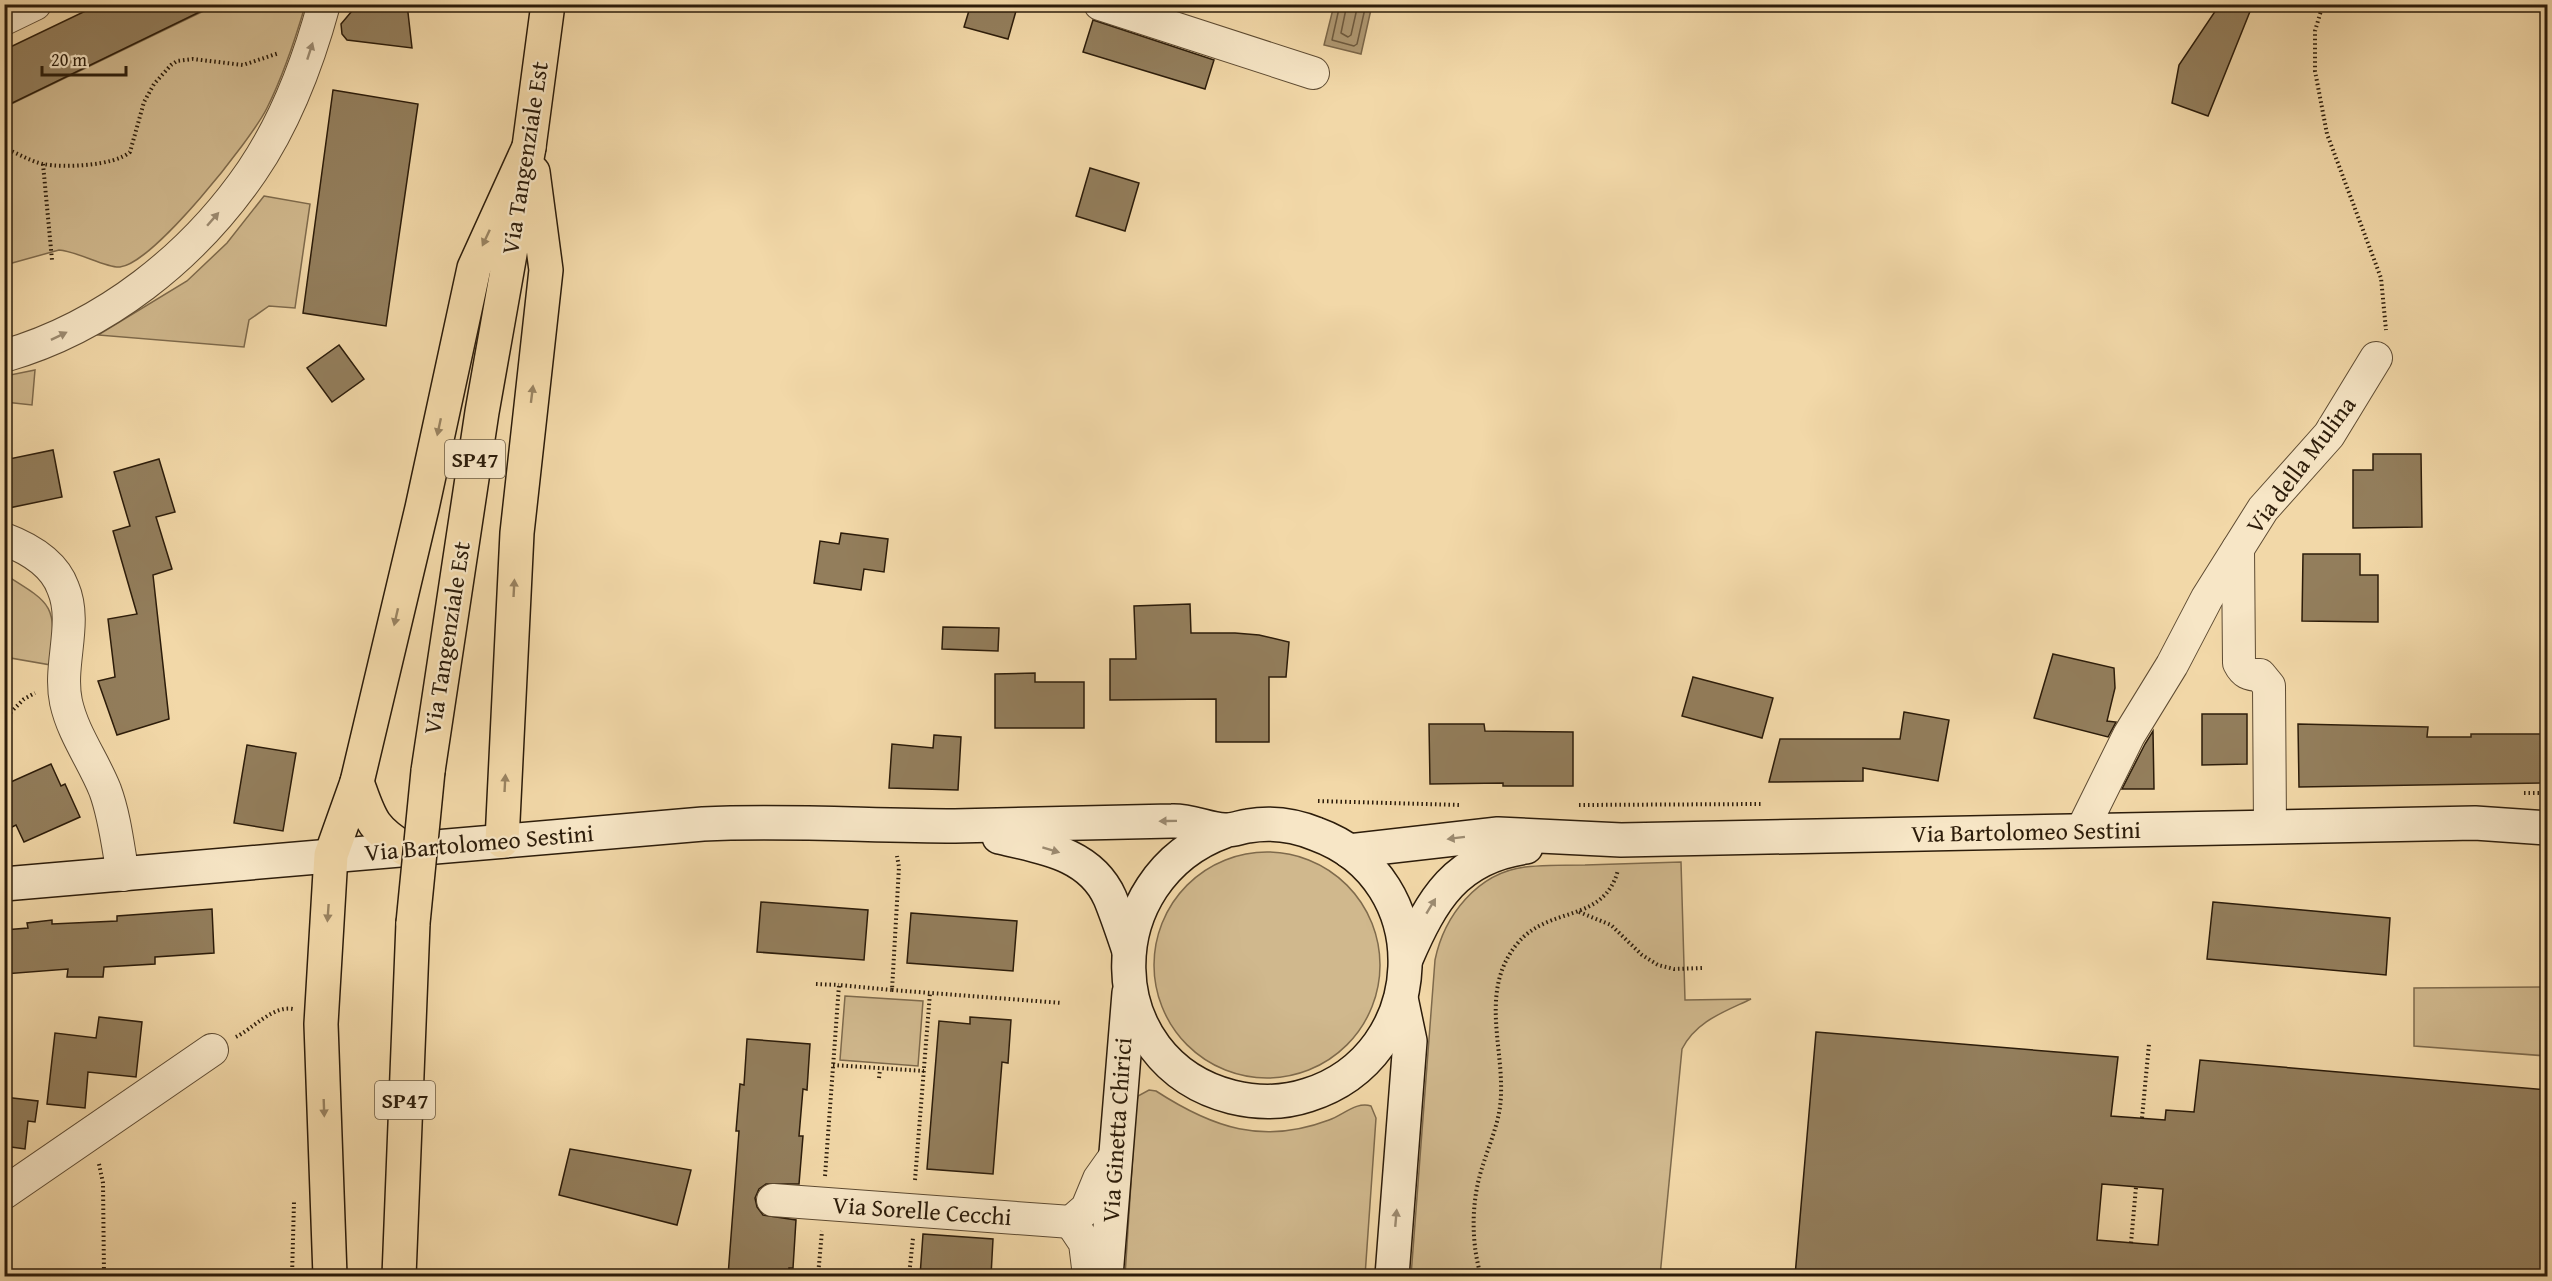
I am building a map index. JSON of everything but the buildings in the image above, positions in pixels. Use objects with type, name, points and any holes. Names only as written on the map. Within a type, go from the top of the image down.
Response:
[{"type":"main road","name":"Via Tangenziale Est","points":[[399,1276],[413,923],[428,771],[482,412],[529,147],[548,4]]},
{"type":"main road","points":[[330,1276],[321,1024],[331,855],[357,782],[422,508],[474,268],[529,147]]},
{"type":"main road","points":[[502,842],[517,533],[546,270],[529,147]]},
{"type":"main road","points":[[357,782],[368,814],[382,835],[405,849]]},
{"type":"main road","points":[[2475,823],[2502,815],[2547,811]]},
{"type":"main road","points":[[1178,820],[1225,831],[1251,825],[1290,826],[1327,838],[1349,851],[1373,873],[1390,899],[1401,928],[1406,959],[1401,998],[1394,1020],[1382,1041],[1349,1075],[1329,1087],[1306,1096],[1268,1101],[1244,1099],[1213,1090],[1192,1079],[1174,1065],[1157,1047],[1144,1027],[1135,1005],[1129,967],[1110,898],[1097,878],[1085,867],[1057,851],[954,826],[1178,820]]},
{"type":"main road","name":"Via Bartolomeo Sestini","points":[[4,884],[669,826],[750,822],[954,826]]},
{"type":"main road","points":[[2475,823],[2547,828]]},
{"type":"main road","name":"Via Bartolomeo Sestini","points":[[1577,839],[2475,823]]},
{"type":"main road","name":"Via Ginetta Chirici","points":[[1106,1276],[1129,967],[1138,912],[1159,876],[1183,853],[1206,838],[1225,831]]},
{"type":"main road","points":[[1349,851],[1498,834],[1538,834],[1577,839]]},
{"type":"main road","points":[[1406,959],[1433,902],[1452,880],[1466,869],[1482,859],[1507,850],[1577,839]]},
{"type":"main road","points":[[1392,1276],[1410,1041],[1401,998]]},
{"type":"street","points":[[4,19],[35,4]]},
{"type":"street","points":[[4,356],[41,345],[85,323],[159,273],[186,249],[235,193],[257,163],[286,110],[312,47],[324,4]]},
{"type":"street","points":[[1100,4],[1313,73]]},
{"type":"street","name":"Via della Mulina","points":[[2082,830],[2129,735],[2172,665],[2207,598],[2263,509],[2329,435],[2376,358]]},
{"type":"street","points":[[4,539],[38,557],[50,568],[63,586],[69,607],[64,676],[66,700],[74,729],[105,791],[112,815],[123,875]]},
{"type":"street","points":[[2238,549],[2239,663],[2249,675],[2260,675],[2269,686],[2270,827]]},
{"type":"street","points":[[4,1193],[213,1050]]},
{"type":"street","points":[[1089,1276],[1085,1243],[1071,1222],[1087,1208],[1099,1179],[1116,1155]]},
{"type":"street","name":"Via Sorelle Cecchi","points":[[773,1200],[1071,1222]]},
{"type":"path","points":[[2323,4],[2314,31],[2314,71],[2327,134],[2381,278],[2386,332],[2376,358]]},
{"type":"path","points":[[4,148],[43,164],[106,162],[125,156],[132,147],[144,102],[164,71],[177,61],[206,59],[243,65],[275,54],[312,47]]},
{"type":"path","points":[[43,164],[52,260]]},
{"type":"path","points":[[2512,794],[2547,793]]},
{"type":"path","points":[[1315,801],[1466,805]]},
{"type":"path","points":[[1569,805],[1766,804]]},
{"type":"path","points":[[892,990],[899,867],[896,852]]},
{"type":"path","points":[[1481,1276],[1475,1244],[1475,1207],[1481,1171],[1500,1106],[1501,1083],[1495,1024],[1499,977],[1516,945],[1535,926],[1578,912],[1604,897],[1613,884],[1620,864]]},
{"type":"path","points":[[1578,912],[1611,925],[1642,955],[1658,964],[1674,969],[1702,968]]},
{"type":"path","points":[[816,984],[1062,1003]]},
{"type":"path","points":[[818,1276],[838,986]]},
{"type":"path","points":[[915,1182],[930,993]]},
{"type":"path","points":[[213,1050],[278,1011],[286,1008],[298,1012]]},
{"type":"path","points":[[2142,1118],[2149,1044]]},
{"type":"path","points":[[833,1065],[924,1071]]},
{"type":"path","points":[[879,1078],[880,1069]]},
{"type":"path","points":[[89,1136],[96,1151],[103,1183],[104,1276]]},
{"type":"path","points":[[2131,1243],[2136,1187]]},
{"type":"path","points":[[292,1276],[295,1193]]},
{"type":"path","points":[[909,1276],[914,1227]]},
{"type":"shaded area","points":[[216,5],[305,6],[288,58],[267,108],[222,171],[200,198],[155,245],[135,260],[120,267],[59,250],[5,265],[5,107]]},
{"type":"shaded area","points":[[264,196],[310,204],[295,308],[269,306],[249,320],[244,347],[98,335],[187,281],[227,243]]},
{"type":"shaded area","points":[[35,370],[32,405],[5,402],[5,376]]},
{"type":"shaded area","points":[[4,574],[34,593],[48,609],[52,618],[53,630],[51,665],[5,657]]},
{"type":"shaded area","points":[[1256,852],[1278,852],[1320,865],[1347,885],[1367,912],[1378,943],[1380,965],[1378,987],[1367,1018],[1347,1045],[1320,1065],[1300,1073],[1278,1078],[1256,1078],[1214,1065],[1195,1052],[1180,1037],[1167,1018],[1159,998],[1154,976],[1154,954],[1167,912],[1180,893],[1195,878],[1214,865],[1234,857]]},
{"type":"shaded area","points":[[1681,862],[1685,1000],[1751,999],[1703,1024],[1688,1039],[1682,1049],[1660,1276],[1411,1276],[1435,960],[1439,944],[1455,913],[1478,887],[1508,871],[1525,867]]},
{"type":"shaded area","points":[[2547,987],[2547,1056],[2414,1046],[2414,988]]},
{"type":"shaded area","points":[[845,996],[923,1001],[918,1066],[840,1060]]},
{"type":"shaded area","points":[[1149,1090],[1156,1091],[1198,1115],[1218,1123],[1260,1132],[1305,1127],[1329,1120],[1360,1105],[1371,1106],[1376,1118],[1365,1276],[1125,1276],[1136,1105],[1138,1096]]},
{"type":"water","points":[[1334,5],[1372,5],[1361,54],[1324,45]]}]
